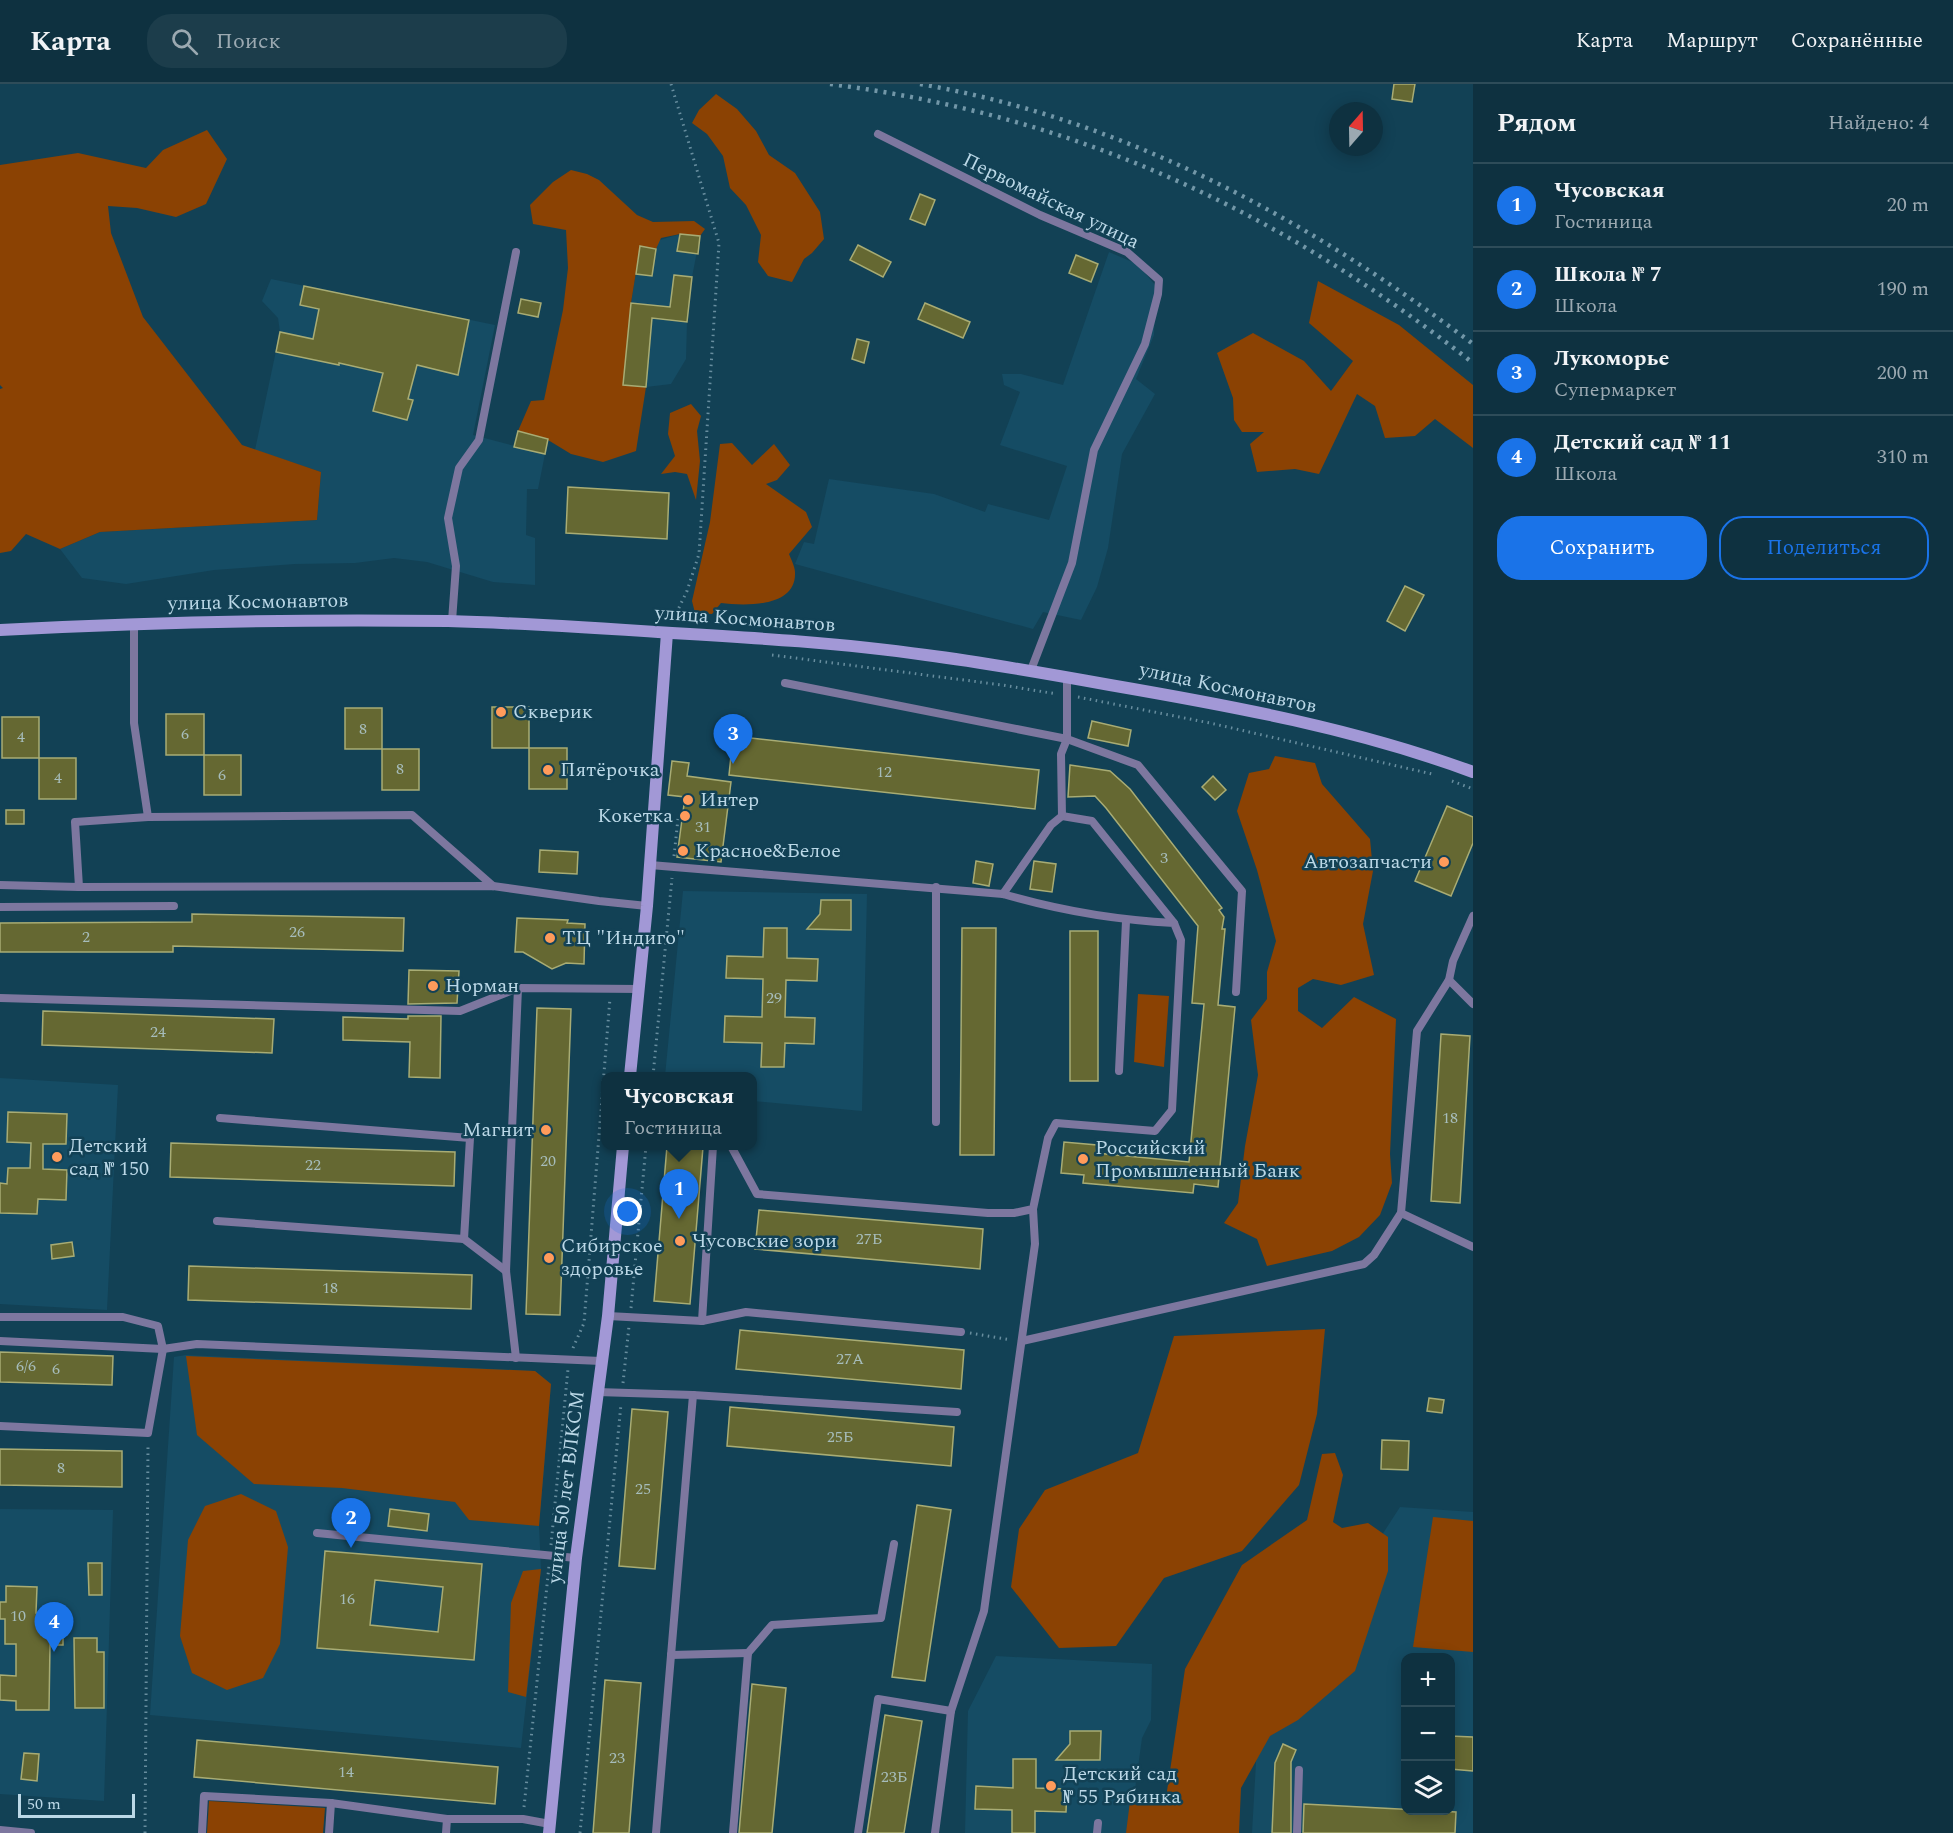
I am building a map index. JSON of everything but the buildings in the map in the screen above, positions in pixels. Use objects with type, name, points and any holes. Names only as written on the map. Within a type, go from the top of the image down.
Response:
[{"type":"street","name":"улица Космонавтов","points":[[0,630],[298,620],[452,621],[571,626],[801,641],[924,654],[1031,670],[1245,710],[1366,738],[1473,772]]},
{"type":"street","points":[[631,1072],[647,906],[667,633]]},
{"type":"street","name":"улица 50 лет ВЛКСМ","points":[[549,1828],[576,1558],[600,1361],[608,1316],[623,1150]]},
{"type":"lane","name":"Первомайская улица","points":[[878,134],[1040,215],[1127,252],[1159,280],[1158,294],[1145,344],[1094,450],[1072,563],[1031,670]]},
{"type":"lane","points":[[452,621],[456,566],[448,518],[459,468],[479,440],[516,252]]},
{"type":"lane","points":[[134,624],[134,723],[148,817]]},
{"type":"lane","points":[[1062,816],[1061,754],[1067,739],[1067,677]]},
{"type":"lane","points":[[785,683],[1067,739],[1138,765],[1242,891],[1236,992]]},
{"type":"lane","points":[[79,887],[75,822],[148,817],[412,815],[493,886]]},
{"type":"lane","points":[[935,1833],[951,1711],[984,1611],[1035,1244],[1032,1209],[1048,1138],[1056,1123],[1155,1131],[1172,1110],[1181,940],[1174,923],[1092,821],[1062,816],[1051,825],[1004,894]]},
{"type":"lane","points":[[650,865],[1004,894],[1051,908],[1126,921],[1174,923]]},
{"type":"lane","points":[[0,885],[79,887],[493,886],[647,906]]},
{"type":"lane","points":[[936,887],[936,1122]]},
{"type":"lane","points":[[0,907],[174,906]]},
{"type":"lane","points":[[1022,1341],[1364,1264],[1374,1256],[1401,1213],[1417,1031],[1449,980],[1453,961],[1473,916]]},
{"type":"lane","points":[[1119,1071],[1126,921]]},
{"type":"lane","points":[[1449,980],[1473,1004]]},
{"type":"lane","points":[[0,998],[460,1011],[518,988],[640,989]]},
{"type":"lane","points":[[516,1358],[506,1271],[518,988]]},
{"type":"lane","points":[[220,1118],[470,1138],[464,1239]]},
{"type":"lane","points":[[702,1321],[713,1150]]},
{"type":"lane","points":[[733,1150],[757,1194],[988,1213],[1014,1213],[1032,1209]]},
{"type":"lane","points":[[1401,1213],[1473,1247]]},
{"type":"lane","points":[[217,1221],[464,1239],[506,1271]]},
{"type":"lane","points":[[608,1316],[702,1321],[746,1312],[960,1332]]},
{"type":"lane","points":[[0,1317],[123,1317],[158,1326],[163,1349],[148,1433],[0,1426]]},
{"type":"lane","points":[[0,1341],[163,1349],[198,1344],[600,1361]]},
{"type":"lane","points":[[597,1392],[693,1395],[957,1412]]},
{"type":"lane","points":[[656,1833],[693,1395]]},
{"type":"lane","points":[[317,1533],[576,1558]]},
{"type":"lane","points":[[733,1833],[748,1653],[772,1625],[881,1618],[894,1544]]},
{"type":"lane","points":[[671,1655],[748,1653]]},
{"type":"lane","points":[[858,1833],[878,1699],[951,1711]]},
{"type":"lane","points":[[1297,1833],[1299,1770]]},
{"type":"lane","points":[[202,1833],[204,1796],[331,1803],[447,1819],[523,1819],[549,1828]]},
{"type":"lane","points":[[329,1833],[331,1803]]},
{"type":"lane","points":[[446,1833],[447,1819]]},
{"type":"lane","points":[[1097,1833],[1098,1823]]},
{"type":"lane","points":[[0,1830],[31,1833]]},
{"type":"path","points":[[667,633],[687,591],[699,554],[719,243],[671,84]]},
{"type":"path","points":[[772,655],[1067,695],[1210,723],[1439,775]]},
{"type":"path","points":[[1447,779],[1473,789]]},
{"type":"path","points":[[653,1072],[678,819]]},
{"type":"path","points":[[604,1072],[611,988]]},
{"type":"path","points":[[523,1819],[569,1358],[584,1323],[601,1112]]},
{"type":"path","points":[[580,1833],[646,1150]]},
{"type":"path","points":[[960,1332],[1022,1341]]},
{"type":"path","points":[[145,1833],[148,1433]]},
{"type":"shaded area","points":[[716,94],[737,109],[756,131],[769,155],[795,173],[820,212],[824,239],[804,259],[792,282],[768,276],[758,262],[761,235],[746,205],[730,188],[723,156],[707,134],[692,123],[699,110]]},
{"type":"shaded area","points":[[207,130],[227,159],[206,204],[176,217],[137,208],[108,206],[111,233],[143,317],[242,445],[321,472],[317,520],[100,532],[60,549],[26,534],[11,551],[0,553],[0,389],[3,388],[0,385],[0,165],[78,153],[146,168],[163,150]]},
{"type":"shaded area","points":[[571,170],[599,180],[637,215],[653,222],[694,221],[705,229],[700,236],[680,234],[661,238],[656,249],[640,247],[631,303],[624,385],[646,387],[636,451],[603,462],[571,454],[548,440],[518,431],[531,401],[544,400],[563,310],[568,268],[566,230],[533,224],[530,205],[553,182]]},
{"type":"shaded area","points":[[680,234],[700,236],[692,277],[686,359],[671,384],[646,387],[623,385],[631,303],[640,246]]},
{"type":"shaded area","points":[[1109,252],[1137,264],[1156,286],[1154,335],[1136,379],[1155,394],[1122,454],[1108,548],[1097,587],[1081,620],[1043,612],[1033,629],[795,564],[804,542],[814,544],[829,479],[934,494],[985,512],[988,504],[1049,520],[1067,466],[1000,445],[1020,392],[1004,385],[1002,374],[1021,374],[1063,385]]},
{"type":"shaded area","points":[[271,279],[495,325],[473,435],[545,454],[538,489],[527,489],[526,535],[535,538],[535,585],[493,582],[427,562],[394,558],[355,563],[295,564],[214,570],[126,584],[82,578],[60,549],[100,532],[317,520],[321,472],[255,450],[280,332],[278,318],[262,301]]},
{"type":"shaded area","points":[[1318,281],[1399,325],[1473,385],[1473,448],[1435,419],[1415,436],[1385,438],[1375,406],[1357,394],[1319,474],[1295,469],[1257,472],[1250,444],[1264,432],[1242,432],[1234,420],[1233,398],[1217,353],[1253,333],[1304,361],[1331,391],[1353,361],[1309,323]]},
{"type":"shaded area","points":[[691,404],[701,416],[697,431],[700,461],[696,500],[687,474],[675,472],[661,474],[675,456],[668,434],[670,413]]},
{"type":"shaded area","points":[[732,443],[752,465],[774,444],[790,465],[777,480],[766,484],[806,512],[812,527],[789,554],[795,572],[793,584],[788,592],[767,602],[721,603],[712,614],[695,613],[692,601],[710,522],[720,444]]},
{"type":"shaded area","points":[[1275,756],[1315,763],[1322,784],[1370,839],[1373,871],[1363,924],[1374,975],[1341,985],[1313,979],[1298,988],[1298,1011],[1322,1028],[1354,997],[1396,1019],[1390,1154],[1392,1183],[1380,1215],[1359,1237],[1332,1251],[1267,1266],[1257,1239],[1224,1223],[1238,1203],[1245,1146],[1258,1075],[1251,1020],[1267,999],[1267,972],[1276,941],[1257,870],[1237,811],[1249,773],[1269,769]]},
{"type":"shaded area","points":[[683,891],[867,894],[862,1111],[757,1101],[757,1072],[665,1072]]},
{"type":"shaded area","points":[[1138,994],[1169,996],[1164,1067],[1134,1062]]},
{"type":"shaded area","name":"Детский сад № 150","points":[[0,1078],[118,1085],[107,1310],[0,1304]]},
{"type":"shaded area","points":[[1325,1329],[1317,1414],[1299,1485],[1242,1551],[1164,1578],[1116,1646],[1059,1648],[1011,1587],[1019,1529],[1045,1490],[1138,1453],[1174,1336]]},
{"type":"shaded area","points":[[186,1355],[535,1371],[551,1384],[539,1526],[541,1569],[521,1748],[150,1715],[174,1357]]},
{"type":"shaded area","points":[[186,1356],[535,1371],[551,1384],[539,1526],[469,1520],[455,1502],[342,1488],[254,1484],[197,1435]]},
{"type":"shaded area","points":[[1335,1453],[1343,1475],[1333,1522],[1342,1528],[1368,1523],[1388,1537],[1388,1571],[1355,1671],[1298,1720],[1270,1736],[1241,1788],[1239,1833],[1126,1833],[1130,1801],[1145,1804],[1166,1798],[1185,1669],[1242,1565],[1307,1520],[1322,1454]]},
{"type":"shaded area","points":[[241,1494],[276,1511],[288,1547],[280,1644],[263,1678],[227,1690],[192,1673],[180,1636],[188,1540],[205,1506]]},
{"type":"shaded area","points":[[1400,1507],[1473,1512],[1473,1833],[1252,1833],[1258,1727]]},
{"type":"shaded area","points":[[0,1509],[113,1510],[104,1801],[0,1794]]},
{"type":"shaded area","points":[[1433,1517],[1473,1521],[1473,1652],[1413,1647]]},
{"type":"shaded area","points":[[541,1569],[526,1697],[508,1692],[511,1603],[523,1571]]},
{"type":"shaded area","name":"Детский сад № 55 Рябинка","points":[[996,1656],[1152,1664],[1151,1720],[1142,1738],[1129,1833],[965,1833],[968,1711]]},
{"type":"shaded area","points":[[209,1801],[325,1808],[323,1833],[207,1833]]},
{"type":"railway","points":[[830,84],[921,99],[1007,120],[1091,146],[1171,178],[1249,216],[1325,259],[1400,308],[1473,363]]},
{"type":"railway","points":[[920,84],[996,100],[1070,122],[1142,149],[1212,181],[1280,216],[1346,256],[1410,298],[1473,344]]},
{"type":"place","name":"Скверик","points":[[501,712]]},
{"type":"place","name":"Лукоморье","points":[[733,764]]},
{"type":"place","name":"Пятёрочка","points":[[548,770]]},
{"type":"place","name":"Интер","points":[[688,800]]},
{"type":"place","name":"Кокетка","points":[[685,816]]},
{"type":"place","name":"Красное&Белое","points":[[683,851]]},
{"type":"place","name":"Автозапчасти","points":[[1444,862]]},
{"type":"place","name":"ТЦ \"Индиго\"","points":[[550,938]]},
{"type":"place","name":"Норман","points":[[433,986]]},
{"type":"place","name":"Магнит","points":[[546,1130]]},
{"type":"place","name":"Детский сад № 150","points":[[57,1157]]},
{"type":"place","name":"Российский Промышленный Банк","points":[[1083,1159]]},
{"type":"place","name":"Чусовская","points":[[679,1219]]},
{"type":"place","name":"Чусовские зори","points":[[680,1241]]},
{"type":"place","name":"Сибирское здоровье","points":[[549,1258]]},
{"type":"place","name":"Школа № 7","points":[[351,1548]]},
{"type":"place","name":"Детский сад № 11","points":[[54,1652]]},
{"type":"place","name":"Детский сад № 55 Рябинка","points":[[1051,1786]]}]
